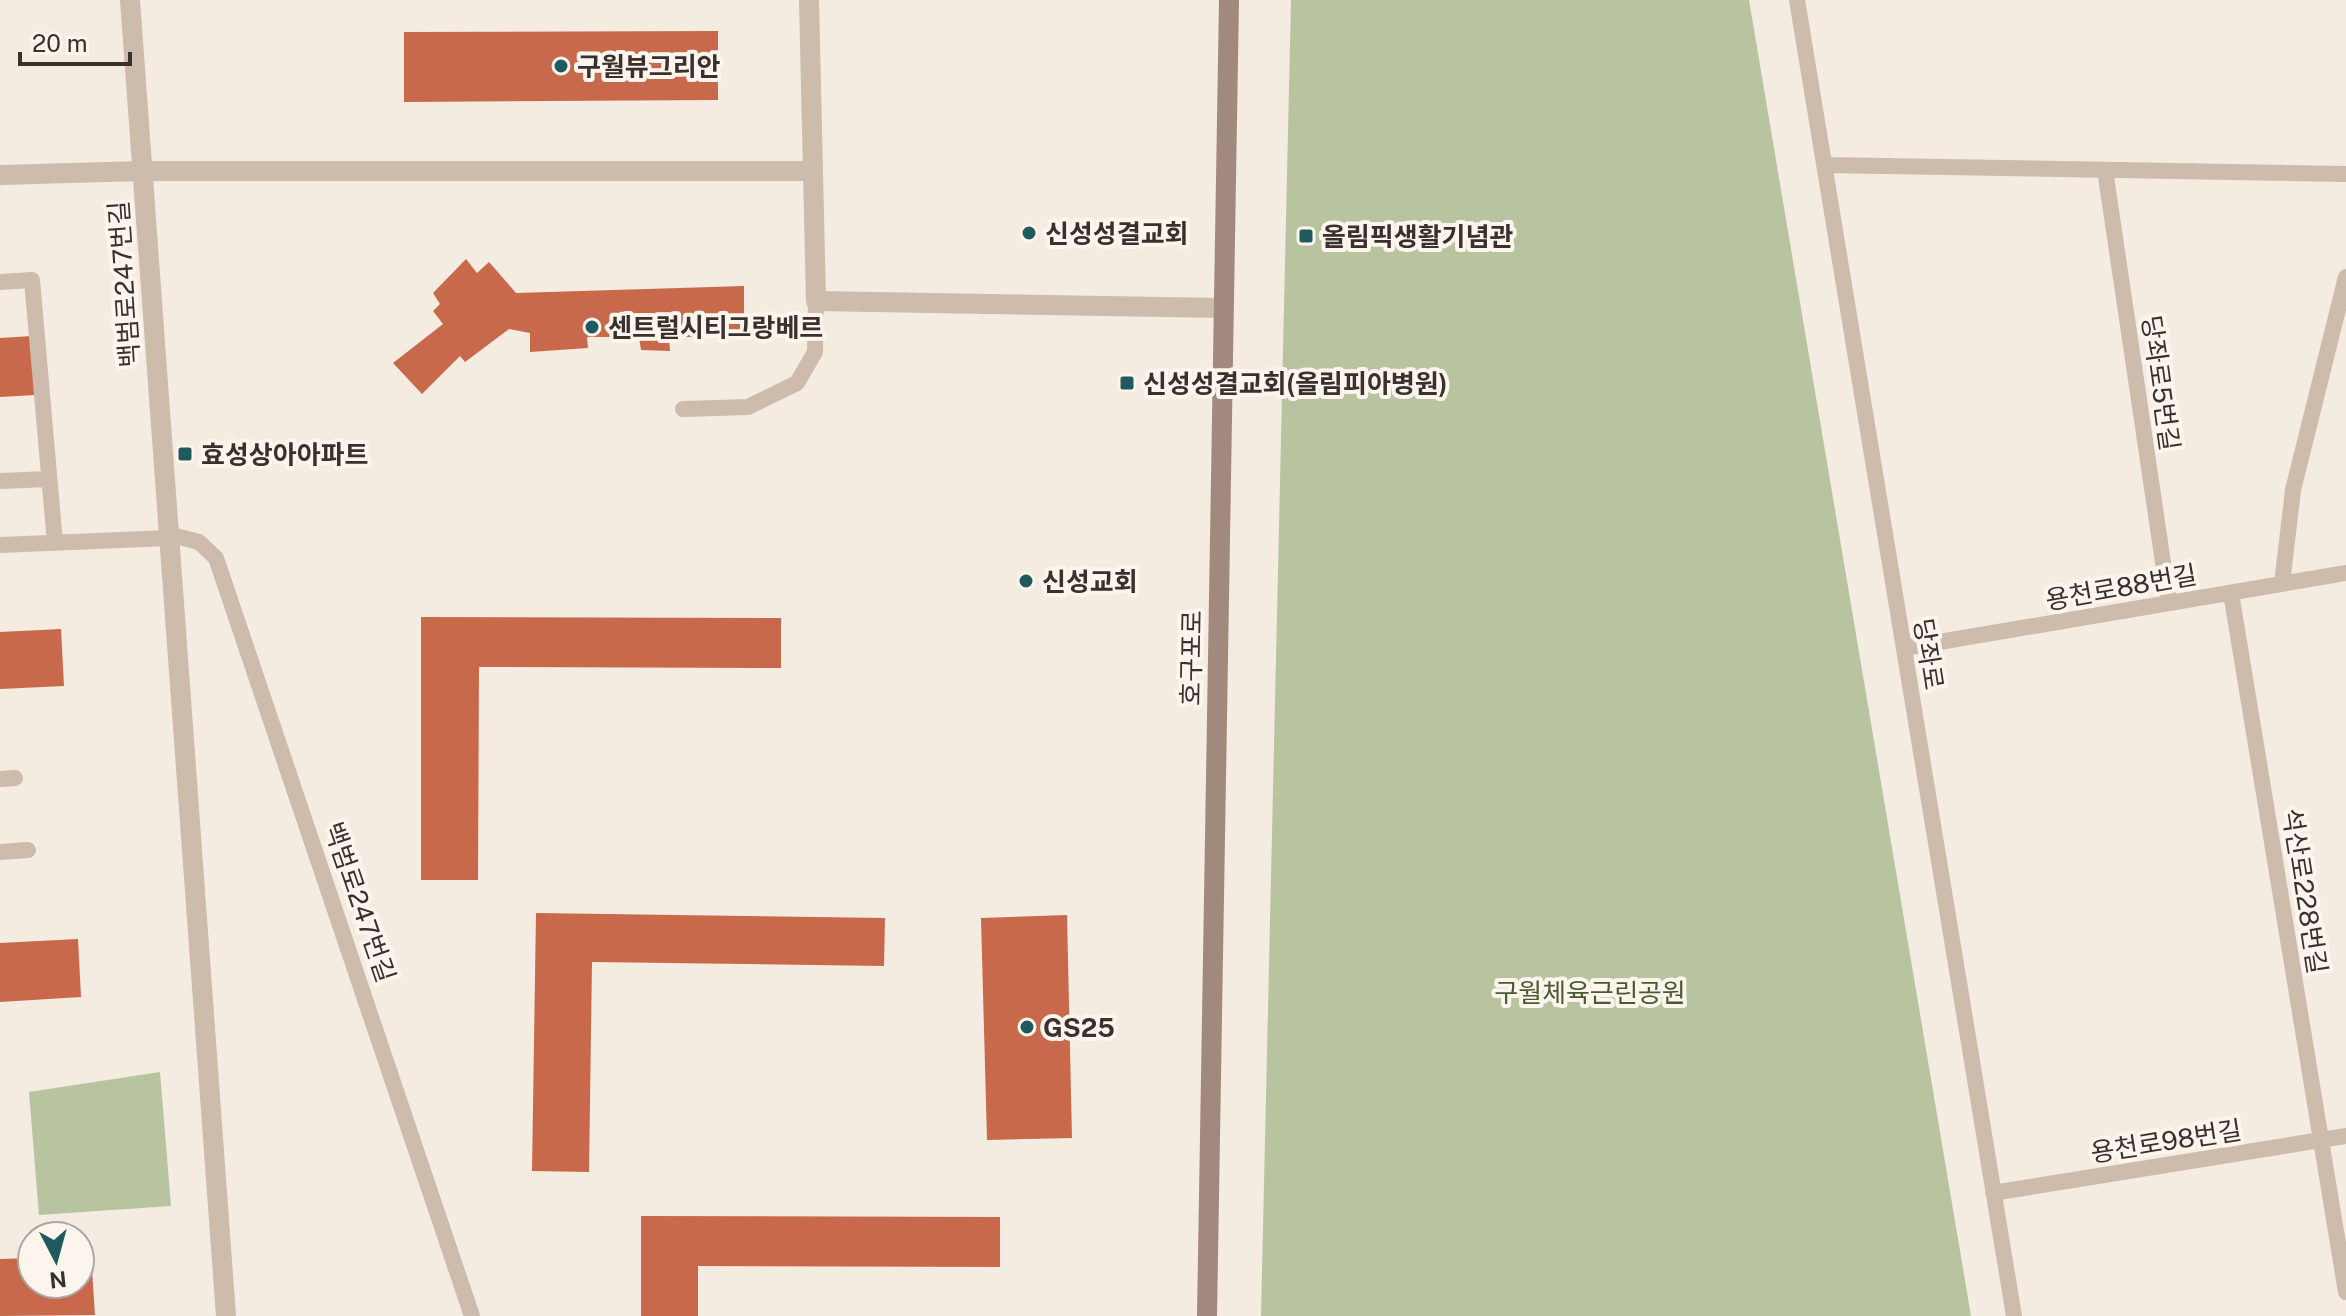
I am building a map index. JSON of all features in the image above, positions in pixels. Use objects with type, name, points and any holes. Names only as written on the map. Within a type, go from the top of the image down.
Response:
[{"type":"main road","name":"호구포로","points":[[1207,1316],[1229,0]]},
{"type":"street","name":"백범로247번길","points":[[130,0],[226,1316]]},
{"type":"street","points":[[809,0],[816,301],[1223,308]]},
{"type":"street","name":"백범로247번길","points":[[0,175],[142,171]]},
{"type":"street","points":[[142,171],[813,171]]},
{"type":"lane","name":"당좌로","points":[[1797,0],[2014,1316]]},
{"type":"lane","points":[[1825,165],[2346,174]]},
{"type":"lane","name":"당좌로5번길","points":[[2105,170],[2169,603]]},
{"type":"lane","points":[[2282,584],[2293,490],[2346,277]]},
{"type":"lane","points":[[0,282],[32,280],[55,543]]},
{"type":"lane","points":[[683,409],[748,407],[797,383],[815,352],[816,301]]},
{"type":"lane","points":[[0,481],[49,479]]},
{"type":"lane","name":"백범로247번길","points":[[168,538],[172,535],[199,542],[216,558],[472,1316]]},
{"type":"lane","points":[[0,545],[168,538]]},
{"type":"lane","name":"용천로88번길","points":[[1904,648],[2346,573]]},
{"type":"lane","name":"석산로228번길","points":[[2231,593],[2346,1292]]},
{"type":"lane","points":[[0,852],[28,850]]},
{"type":"lane","name":"용천로98번길","points":[[1993,1193],[2346,1136]]},
{"type":"green space","name":"구월체육근린공원","points":[[1291,0],[1749,0],[1971,1316],[1261,1316]]},
{"type":"green space","points":[[160,1072],[171,1206],[39,1215],[29,1092]]},
{"type":"building","name":"구월뷰그리안","points":[[718,31],[718,100],[404,102],[404,32]]},
{"type":"building","name":"센트럴시티그랑베르","points":[[466,259],[477,273],[489,262],[516,293],[744,286],[744,337],[669,337],[670,351],[641,350],[639,337],[587,337],[588,348],[530,352],[530,333],[509,329],[465,362],[460,356],[422,394],[393,363],[443,324],[433,311],[440,304],[433,293]]},
{"type":"building","points":[[32,336],[35,395],[0,397],[0,338]]},
{"type":"building","points":[[421,617],[781,618],[781,668],[479,667],[478,880],[421,880]]},
{"type":"building","points":[[61,629],[64,686],[0,689],[0,632]]},
{"type":"building","points":[[536,913],[885,918],[884,966],[592,962],[589,1172],[532,1171]]},
{"type":"building","points":[[1067,915],[1072,1138],[987,1140],[981,918]]},
{"type":"building","points":[[78,939],[81,997],[0,1002],[0,943]]},
{"type":"building","points":[[641,1216],[1000,1217],[1000,1267],[698,1266],[698,1316],[641,1316]]},
{"type":"building","points":[[16,1258],[16,1300],[94,1300],[95,1315],[0,1316],[0,1259]]},
{"type":"place","name":"구월뷰그리안","points":[[561,66]]},
{"type":"place","name":"신성성결교회","points":[[1029,233]]},
{"type":"place","name":"올림픽생활기념관","points":[[1306,236]]},
{"type":"place","name":"센트럴시티그랑베르","points":[[592,327]]},
{"type":"place","name":"신성성결교회(올림피아병원)","points":[[1127,383]]},
{"type":"place","name":"효성상아아파트","points":[[185,454]]},
{"type":"place","name":"신성교회","points":[[1026,581]]},
{"type":"place","name":"GS25","points":[[1027,1027]]}]
